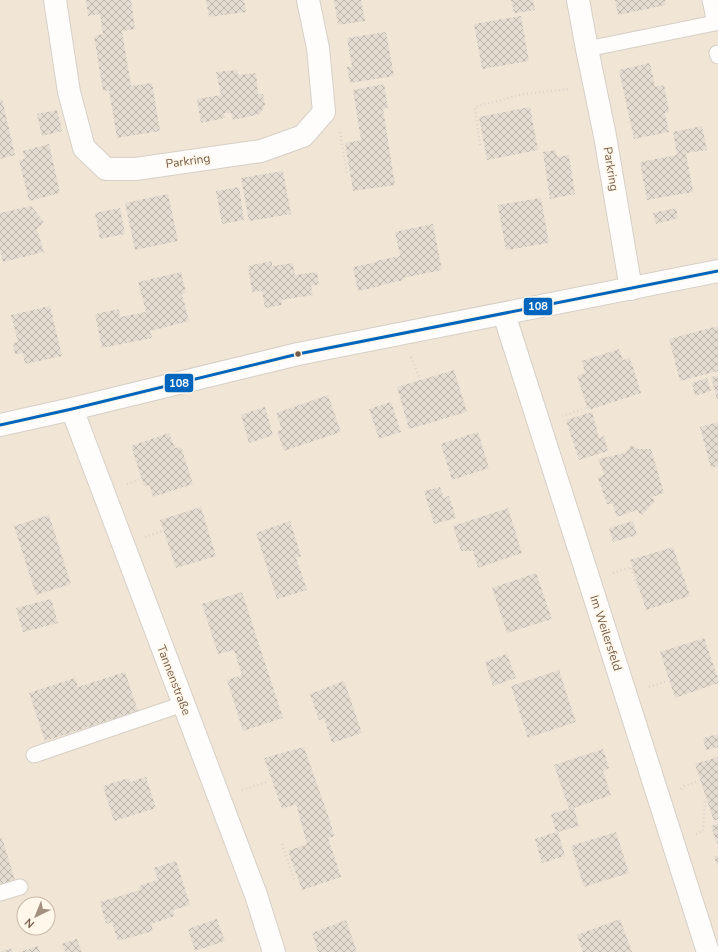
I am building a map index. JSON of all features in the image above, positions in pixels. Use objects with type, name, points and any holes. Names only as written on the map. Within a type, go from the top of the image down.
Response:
[{"type":"street","name":"Parkring","points":[[55,0],[69,92],[84,148],[106,169],[136,169],[261,151],[303,136],[324,112]]},
{"type":"street","points":[[308,0],[318,48],[324,112]]},
{"type":"street","name":"Parkring","points":[[578,0],[605,136],[631,289]]},
{"type":"street","points":[[0,425],[298,354],[718,271]]},
{"type":"street","name":"Im Weilersfeld","points":[[504,314],[708,952]]},
{"type":"street","name":"Tannenstraße","points":[[72,409],[258,901],[274,952]]},
{"type":"lane","points":[[587,49],[715,23],[710,0]]},
{"type":"lane","points":[[34,755],[183,704]]},
{"type":"lane","points":[[0,893],[20,887]]},
{"type":"path","points":[[480,145],[474,107],[523,94],[595,86]]},
{"type":"path","points":[[324,112],[340,132],[347,173]]},
{"type":"path","points":[[589,580],[631,567],[638,588]]},
{"type":"path","points":[[282,844],[294,879]]},
{"type":"shaded area","points":[[0,0],[718,0],[718,952],[0,952]]},
{"type":"building","points":[[86,0],[131,0],[135,29],[122,31],[131,86],[152,83],[160,131],[117,138],[109,90],[103,91],[94,36],[103,34],[100,14],[88,16]]},
{"type":"building","points":[[206,0],[244,0],[246,12],[209,17]]},
{"type":"building","points":[[334,0],[361,0],[365,21],[338,25]]},
{"type":"building","points":[[511,0],[533,0],[535,10],[514,13]]},
{"type":"building","points":[[615,0],[665,0],[666,5],[618,15]]},
{"type":"building","points":[[521,16],[529,61],[482,69],[474,24]]},
{"type":"building","points":[[386,32],[394,76],[350,83],[347,67],[352,67],[347,38]]},
{"type":"building","points":[[650,63],[655,87],[664,85],[669,112],[665,113],[669,132],[634,139],[619,70]]},
{"type":"building","points":[[237,70],[238,75],[256,73],[258,94],[263,94],[265,105],[260,114],[233,120],[231,113],[224,113],[225,118],[201,123],[197,99],[221,95],[216,72]]},
{"type":"building","points":[[384,84],[388,108],[383,109],[395,185],[353,191],[345,143],[361,140],[353,90]]},
{"type":"building","points":[[2,99],[15,155],[0,159],[0,100]]},
{"type":"building","points":[[530,107],[538,150],[487,160],[479,117]]},
{"type":"building","points":[[57,110],[62,131],[42,136],[37,114]]},
{"type":"building","points":[[702,126],[707,150],[686,153],[693,192],[647,200],[640,162],[677,155],[673,132]]},
{"type":"building","points":[[49,144],[60,193],[29,201],[19,160],[25,159],[23,151]]},
{"type":"building","points":[[556,150],[557,157],[569,155],[575,194],[550,199],[543,152]]},
{"type":"building","points":[[283,171],[291,214],[249,221],[241,178]]},
{"type":"building","points":[[239,187],[244,220],[222,224],[216,191]]},
{"type":"building","points":[[168,194],[178,241],[135,250],[125,203]]},
{"type":"building","points":[[541,198],[549,243],[506,250],[498,205]]},
{"type":"building","points":[[31,206],[44,222],[37,229],[44,252],[3,262],[0,249],[0,213]]},
{"type":"building","points":[[120,208],[125,234],[100,239],[95,213]]},
{"type":"building","points":[[676,208],[678,218],[656,224],[653,213]]},
{"type":"building","points":[[433,224],[442,270],[403,278],[404,280],[358,291],[353,267],[400,256],[395,232]]},
{"type":"building","points":[[272,261],[272,266],[293,263],[295,275],[317,272],[319,284],[311,286],[313,295],[281,300],[282,305],[265,308],[262,291],[252,292],[248,266]]},
{"type":"building","points":[[181,272],[186,293],[182,294],[189,321],[150,331],[152,338],[102,348],[95,314],[119,309],[120,317],[146,312],[138,282]]},
{"type":"building","points":[[50,306],[62,356],[25,364],[23,353],[15,354],[13,343],[18,342],[11,315]]},
{"type":"building","points":[[718,326],[718,371],[680,381],[669,339]]},
{"type":"building","points":[[619,349],[623,360],[630,358],[641,393],[588,410],[577,376],[585,373],[582,361]]},
{"type":"building","points":[[454,370],[467,412],[409,429],[397,387]]},
{"type":"building","points":[[718,376],[718,399],[717,399],[711,377]]},
{"type":"building","points":[[707,378],[711,391],[695,396],[692,383]]},
{"type":"building","points":[[328,395],[341,432],[284,451],[277,431],[282,430],[276,413]]},
{"type":"building","points":[[391,402],[401,432],[379,439],[369,409]]},
{"type":"building","points":[[265,407],[273,435],[249,443],[241,415]]},
{"type":"building","points":[[592,412],[599,438],[604,436],[608,451],[579,460],[566,420]]},
{"type":"building","points":[[718,422],[718,466],[711,468],[700,427]]},
{"type":"building","points":[[478,432],[489,468],[452,480],[441,444]]},
{"type":"building","points":[[169,433],[175,448],[181,447],[193,484],[153,497],[149,485],[144,486],[131,446]]},
{"type":"building","points":[[631,445],[638,449],[651,449],[664,493],[652,497],[655,501],[642,515],[636,510],[617,517],[613,504],[607,504],[598,478],[604,474],[598,459],[625,453]]},
{"type":"building","points":[[440,487],[444,498],[449,496],[456,518],[434,524],[424,491]]},
{"type":"building","points":[[201,507],[216,556],[176,568],[160,520]]},
{"type":"building","points":[[508,508],[522,553],[478,568],[473,551],[461,551],[453,526]]},
{"type":"building","points":[[49,515],[71,584],[36,595],[14,526]]},
{"type":"building","points":[[290,521],[301,556],[296,558],[307,590],[277,599],[256,533]]},
{"type":"building","points":[[633,521],[637,535],[613,542],[609,528]]},
{"type":"building","points":[[673,547],[690,596],[646,610],[630,560]]},
{"type":"building","points":[[536,573],[552,619],[507,633],[492,588]]},
{"type":"building","points":[[242,592],[283,718],[243,731],[227,680],[242,675],[234,650],[218,654],[202,604]]},
{"type":"building","points":[[51,599],[58,623],[23,632],[16,608]]},
{"type":"building","points":[[704,638],[718,683],[675,698],[660,652]]},
{"type":"building","points":[[507,654],[516,678],[493,686],[485,662]]},
{"type":"building","points":[[559,670],[576,722],[528,738],[511,686]]},
{"type":"building","points":[[125,672],[138,711],[45,741],[29,693],[75,678],[78,687]]},
{"type":"building","points":[[344,681],[362,733],[332,743],[324,718],[319,720],[310,694]]},
{"type":"building","points":[[718,734],[718,747],[706,750],[703,738]]},
{"type":"building","points":[[304,747],[330,821],[334,836],[328,838],[341,877],[302,890],[288,851],[307,844],[296,804],[282,809],[264,758]]},
{"type":"building","points":[[603,749],[609,768],[603,771],[611,795],[574,808],[579,826],[558,832],[565,856],[542,863],[535,839],[556,832],[551,814],[569,809],[554,765]]},
{"type":"building","points":[[718,757],[718,819],[714,821],[695,764]]},
{"type":"building","points":[[146,777],[156,808],[114,821],[103,786],[129,778],[130,782]]},
{"type":"building","points":[[718,823],[718,844],[717,844],[711,826]]},
{"type":"building","points":[[616,832],[629,873],[584,887],[571,846]]},
{"type":"building","points":[[2,838],[15,880],[0,884],[0,839]]},
{"type":"building","points":[[718,855],[718,867],[714,856]]},
{"type":"building","points":[[176,861],[190,905],[173,910],[174,916],[151,924],[153,931],[118,941],[112,922],[106,924],[100,902],[140,890],[139,886],[158,880],[154,868]]},
{"type":"building","points":[[217,919],[225,941],[195,951],[188,929]]},
{"type":"building","points":[[620,919],[632,952],[583,952],[577,935]]},
{"type":"building","points":[[346,920],[357,952],[318,952],[312,933]]},
{"type":"building","points":[[77,939],[82,952],[65,952],[62,944]]},
{"type":"building","points":[[38,946],[40,952],[19,952]]},
{"type":"building","points":[[11,948],[13,952],[0,952]]},
{"type":"transit line","name":"108","points":[[0,425],[298,354],[718,271]]}]
